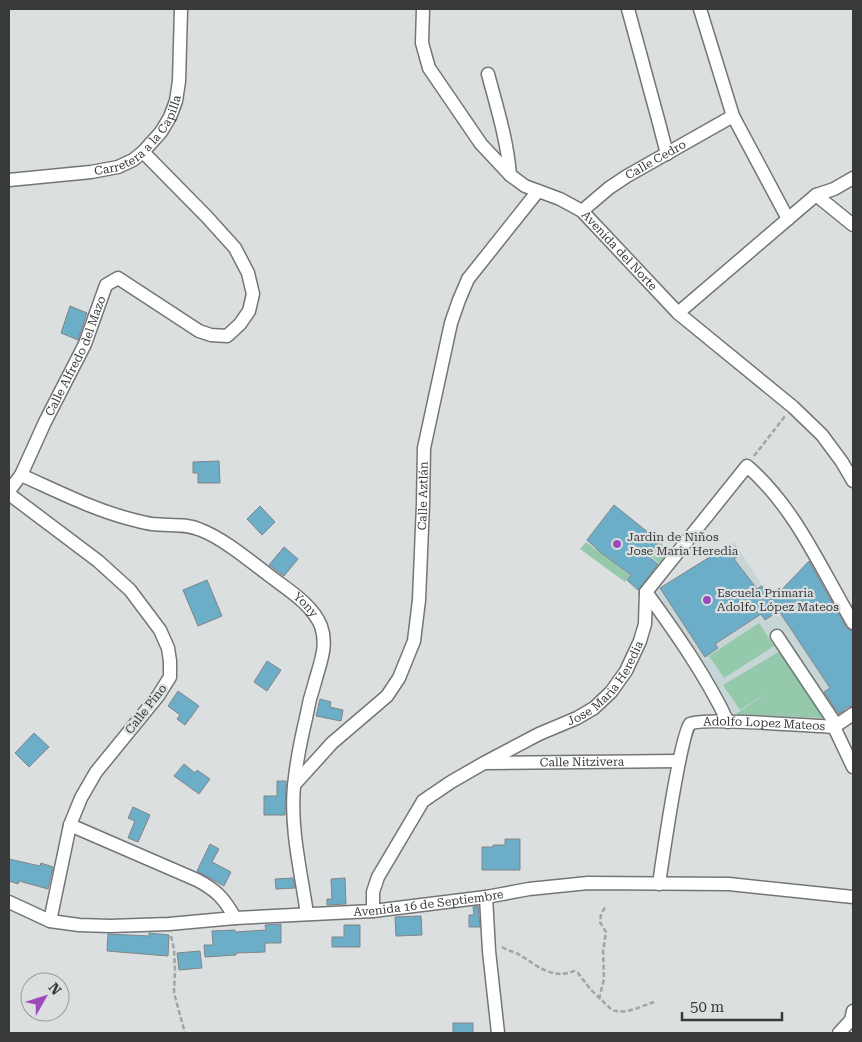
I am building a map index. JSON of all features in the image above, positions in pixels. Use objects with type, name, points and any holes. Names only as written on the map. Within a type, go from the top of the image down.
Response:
[{"type":"street","name":"Carretera a la Capilla","points":[[9,180],[91,172],[118,167],[133,160],[143,152],[161,132],[176,102],[179,82],[181,9]]},
{"type":"street","name":"Avenida del Norte","points":[[423,9],[422,43],[428,68],[481,144],[524,186],[560,198],[582,211],[678,313],[793,407],[822,435],[853,481]]},
{"type":"street","points":[[628,9],[667,154]]},
{"type":"street","points":[[700,9],[733,116],[788,219]]},
{"type":"street","points":[[488,74],[508,152],[510,174]]},
{"type":"street","name":"Calle Cedro","points":[[582,211],[609,188],[627,176],[733,116]]},
{"type":"street","name":"Calle Alfredo del Mazo","points":[[9,492],[22,475],[45,422],[85,344],[106,285],[118,278],[199,331],[211,335],[227,336],[240,324],[249,311],[253,294],[248,273],[235,248],[143,152]]},
{"type":"street","points":[[678,313],[816,195],[834,189],[853,178]]},
{"type":"street","name":"Calle Aztlán","points":[[294,785],[332,743],[387,696],[402,671],[414,640],[419,600],[424,448],[451,323],[468,279],[538,191]]},
{"type":"street","points":[[816,195],[853,225]]},
{"type":"street","points":[[728,722],[716,696],[646,592],[747,466],[773,490],[813,551],[853,623]]},
{"type":"street","name":"Yony","points":[[22,475],[89,506],[128,518],[153,524],[191,526],[202,530],[244,556],[307,605],[315,616],[323,635],[323,655],[306,719],[294,785],[293,808],[307,914]]},
{"type":"street","name":"Calle Pino","points":[[9,492],[98,560],[130,590],[160,630],[168,648],[170,661],[170,678],[158,696],[96,772],[81,798],[70,824],[50,922]]},
{"type":"street","name":"Jose Maria Heredia","points":[[373,911],[373,892],[378,877],[423,801],[484,763],[539,734],[577,718],[594,708],[611,692],[626,671],[640,641],[645,624],[646,592]]},
{"type":"street","points":[[777,636],[833,720],[834,727],[853,714]]},
{"type":"street","name":"Adolfo Lopez Mateos","points":[[679,761],[685,734],[691,723],[728,722],[834,727],[853,767]]},
{"type":"street","points":[[659,884],[679,761]]},
{"type":"street","name":"Calle Nitzivera","points":[[484,763],[679,761]]},
{"type":"street","points":[[70,824],[197,880],[211,888],[222,898],[235,918]]},
{"type":"street","name":"Avenida 16 de Septiembre","points":[[9,902],[50,922],[110,926],[373,911],[486,897],[529,889],[588,883],[729,884],[853,897]]},
{"type":"street","points":[[486,897],[488,939],[498,1033]]},
{"type":"street","points":[[840,1033],[852,1018]]},
{"type":"path","points":[[747,466],[793,407]]},
{"type":"path","points":[[599,999],[604,979],[603,951],[606,932],[600,922],[601,914],[606,906]]},
{"type":"path","points":[[169,924],[174,949],[174,993],[185,1033]]},
{"type":"path","points":[[488,939],[552,974],[574,971],[578,973],[599,999],[612,1010],[622,1012],[654,1002]]},
{"type":"shaded area","points":[[734,542],[848,716],[826,722],[736,716],[651,593]]},
{"type":"green space","points":[[586,542],[630,575],[625,582],[580,549]]},
{"type":"green space","points":[[659,542],[670,551],[660,564],[649,555]]},
{"type":"green space","points":[[759,623],[774,646],[724,678],[709,656]]},
{"type":"green space","points":[[780,651],[825,718],[736,714],[771,691],[740,710],[723,685]]},
{"type":"building","points":[[70,306],[87,313],[78,340],[61,333]]},
{"type":"building","points":[[219,461],[220,483],[198,483],[198,473],[193,473],[193,462]]},
{"type":"building","points":[[614,505],[659,541],[648,556],[658,564],[638,590],[627,580],[631,575],[587,540]]},
{"type":"building","points":[[260,506],[275,522],[262,535],[247,519]]},
{"type":"building","points":[[729,545],[737,557],[734,559],[757,589],[762,586],[772,600],[809,561],[846,627],[853,631],[853,706],[848,707],[839,714],[824,692],[830,688],[779,611],[765,620],[761,614],[715,644],[718,648],[705,657],[660,588]]},
{"type":"building","points":[[284,547],[298,559],[284,576],[269,565]]},
{"type":"building","points":[[207,580],[222,616],[198,626],[183,590]]},
{"type":"building","points":[[267,661],[281,670],[267,691],[254,682]]},
{"type":"building","points":[[178,691],[199,706],[185,725],[177,719],[180,715],[168,706]]},
{"type":"building","points":[[320,699],[331,702],[330,707],[343,710],[341,721],[316,716]]},
{"type":"building","points":[[34,733],[49,747],[29,767],[15,753]]},
{"type":"building","points":[[184,764],[195,773],[197,770],[210,779],[199,794],[174,776]]},
{"type":"building","points":[[277,781],[286,781],[285,815],[264,815],[264,796],[277,796]]},
{"type":"building","points":[[133,807],[150,815],[138,842],[128,838],[135,821],[128,818]]},
{"type":"building","points":[[505,839],[520,839],[520,870],[482,870],[482,847],[505,845]]},
{"type":"building","points":[[210,844],[219,849],[212,862],[231,872],[224,886],[197,871]]},
{"type":"building","points":[[9,859],[40,866],[41,863],[53,867],[48,889],[19,881],[18,884],[9,881]]},
{"type":"building","points":[[293,878],[295,888],[276,889],[275,879]]},
{"type":"building","points":[[345,878],[346,904],[327,905],[327,899],[332,899],[331,879]]},
{"type":"building","points":[[478,906],[480,927],[469,927],[469,915],[474,915],[473,907]]},
{"type":"building","points":[[421,916],[422,935],[396,936],[395,917]]},
{"type":"building","points":[[281,924],[281,943],[265,943],[265,952],[205,957],[204,945],[213,945],[212,931],[266,930],[265,925]]},
{"type":"building","points":[[344,925],[360,925],[360,947],[332,947],[332,937],[344,937]]},
{"type":"building","points":[[149,933],[169,935],[168,956],[107,951],[108,934],[149,936]]},
{"type":"building","points":[[200,951],[202,968],[179,970],[177,953]]},
{"type":"building","points":[[453,1023],[473,1023],[473,1033],[453,1033]]},
{"type":"place","name":"Jardin de Niños Jose Maria Heredia","points":[[617,544]]},
{"type":"place","name":"Escuela Primaria Adolfo López Mateos","points":[[707,600]]}]
